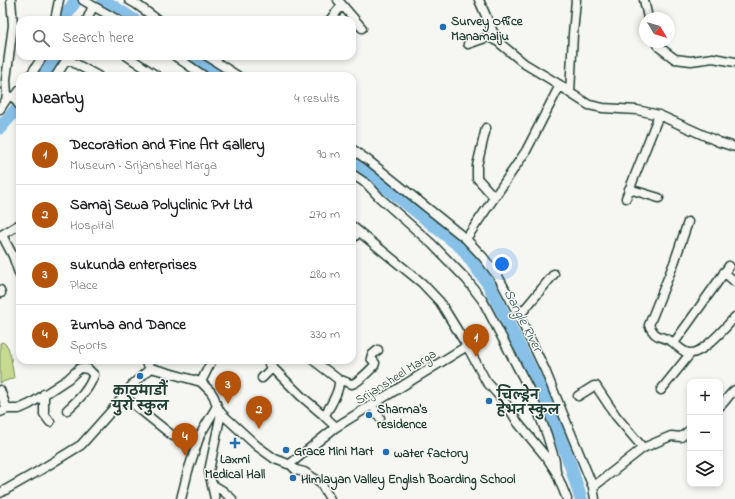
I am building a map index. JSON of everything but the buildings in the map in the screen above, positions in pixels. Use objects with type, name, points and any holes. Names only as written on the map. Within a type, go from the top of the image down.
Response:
[{"type":"street","points":[[11,0],[13,25],[6,80],[11,97],[16,102]]},
{"type":"street","points":[[56,16],[59,0]]},
{"type":"street","points":[[129,0],[152,16]]},
{"type":"street","points":[[479,0],[497,41]]},
{"type":"street","points":[[570,93],[572,34],[576,0]]},
{"type":"street","points":[[644,0],[647,12]]},
{"type":"street","points":[[332,16],[340,2],[352,16]]},
{"type":"street","points":[[87,16],[87,3],[111,16]]},
{"type":"street","points":[[356,21],[362,28]]},
{"type":"street","points":[[468,44],[488,37],[497,41],[525,64],[590,105],[604,108],[637,110],[659,115],[719,142],[735,147]]},
{"type":"street","points":[[660,48],[675,59],[692,61],[713,58],[735,62]]},
{"type":"street","points":[[33,72],[40,60]]},
{"type":"street","points":[[59,72],[66,60]]},
{"type":"street","points":[[73,60],[92,72]]},
{"type":"street","points":[[133,60],[151,72]]},
{"type":"street","points":[[181,60],[198,72]]},
{"type":"street","points":[[213,60],[232,72]]},
{"type":"street","points":[[466,239],[526,151],[560,85]]},
{"type":"street","points":[[0,109],[6,100],[16,93]]},
{"type":"street","points":[[626,198],[659,115]]},
{"type":"street","points":[[486,128],[477,166],[477,178],[494,197]]},
{"type":"street","points":[[356,152],[466,239],[483,257],[499,278],[519,316],[544,370],[593,487],[595,499]]},
{"type":"street","points":[[356,177],[367,184],[380,198],[432,244],[468,280],[483,301],[530,391],[555,462],[556,472]]},
{"type":"street","points":[[629,189],[659,198]]},
{"type":"street","points":[[688,222],[674,263],[649,325],[653,333],[658,337],[674,343],[690,354]]},
{"type":"street","points":[[16,226],[1,235],[13,256],[16,265]]},
{"type":"street","points":[[356,229],[422,283],[440,302],[486,381],[507,405],[518,423],[547,458],[556,472],[567,499]]},
{"type":"street","points":[[356,235],[359,232]]},
{"type":"street","points":[[674,343],[726,269],[735,282]]},
{"type":"street","points":[[519,316],[554,274]]},
{"type":"street","points":[[661,390],[690,354],[698,352],[709,344],[735,317]]},
{"type":"street","name":"Srijansheel Marga","points":[[290,464],[336,427],[467,346]]},
{"type":"street","points":[[318,364],[339,380],[353,384],[374,366],[375,363],[371,358],[372,355],[378,350]]},
{"type":"street","points":[[148,364],[151,368],[201,382],[211,392],[219,410],[263,450],[275,459],[290,464],[296,470],[304,472],[320,482],[330,499]]},
{"type":"street","points":[[201,382],[210,364]]},
{"type":"street","points":[[262,378],[271,365],[301,396],[336,427]]},
{"type":"street","points":[[0,390],[4,411],[19,409],[30,404],[68,379],[80,368],[88,369],[94,375],[92,381],[82,397],[67,410]]},
{"type":"street","points":[[0,493],[81,445],[134,383],[151,368]]},
{"type":"street","points":[[327,418],[324,416],[339,390],[339,380]]},
{"type":"street","points":[[578,396],[596,386],[616,416],[643,448]]},
{"type":"street","points":[[723,403],[730,393],[735,390]]},
{"type":"street","points":[[44,394],[44,414],[50,422]]},
{"type":"street","points":[[123,396],[173,436]]},
{"type":"street","points":[[372,405],[380,418]]},
{"type":"street","points":[[215,499],[209,471],[219,410]]},
{"type":"street","points":[[181,499],[188,471],[200,435],[219,410]]},
{"type":"street","points":[[593,487],[643,448],[671,436],[681,437],[687,432]]},
{"type":"street","points":[[213,485],[232,499]]},
{"type":"green space","points":[[3,342],[8,347],[14,378],[0,383],[0,343]]},
{"type":"waterway","points":[[66,16],[76,0]]},
{"type":"waterway","name":"Sangle River","points":[[103,0],[128,16]]},
{"type":"waterway","points":[[45,72],[54,60]]},
{"type":"waterway","name":"Sangle River","points":[[196,60],[215,72]]},
{"type":"waterway","points":[[0,128],[16,110]]},
{"type":"waterway","name":"Sangle River","points":[[356,163],[462,248],[489,285],[545,398],[570,464],[581,499]]},
{"type":"place","name":"Survey Office Manamaiju","points":[[443,27]]},
{"type":"place","name":"Decoration and Fine Art Gallery","points":[[476,357]]},
{"type":"place","name":"काठमाडौं युरो स्कुल","points":[[140,376]]},
{"type":"place","name":"चिल्ड्रेन हेभन स्कुल","points":[[489,401]]},
{"type":"place","name":"sukunda enterprises","points":[[228,404]]},
{"type":"place","name":"Sharma's residence","points":[[369,415]]},
{"type":"place","name":"Samaj Sewa Polyclinic Pvt Ltd","points":[[259,429]]},
{"type":"place","name":"Laxmi Medical Hall","points":[[235,443]]},
{"type":"place","name":"Grace Mini Mart","points":[[286,450]]},
{"type":"place","name":"water factory","points":[[386,452]]},
{"type":"place","name":"Zumba and Dance","points":[[185,456]]},
{"type":"place","name":"Himlayan Valley English Boarding School","points":[[293,478]]}]
